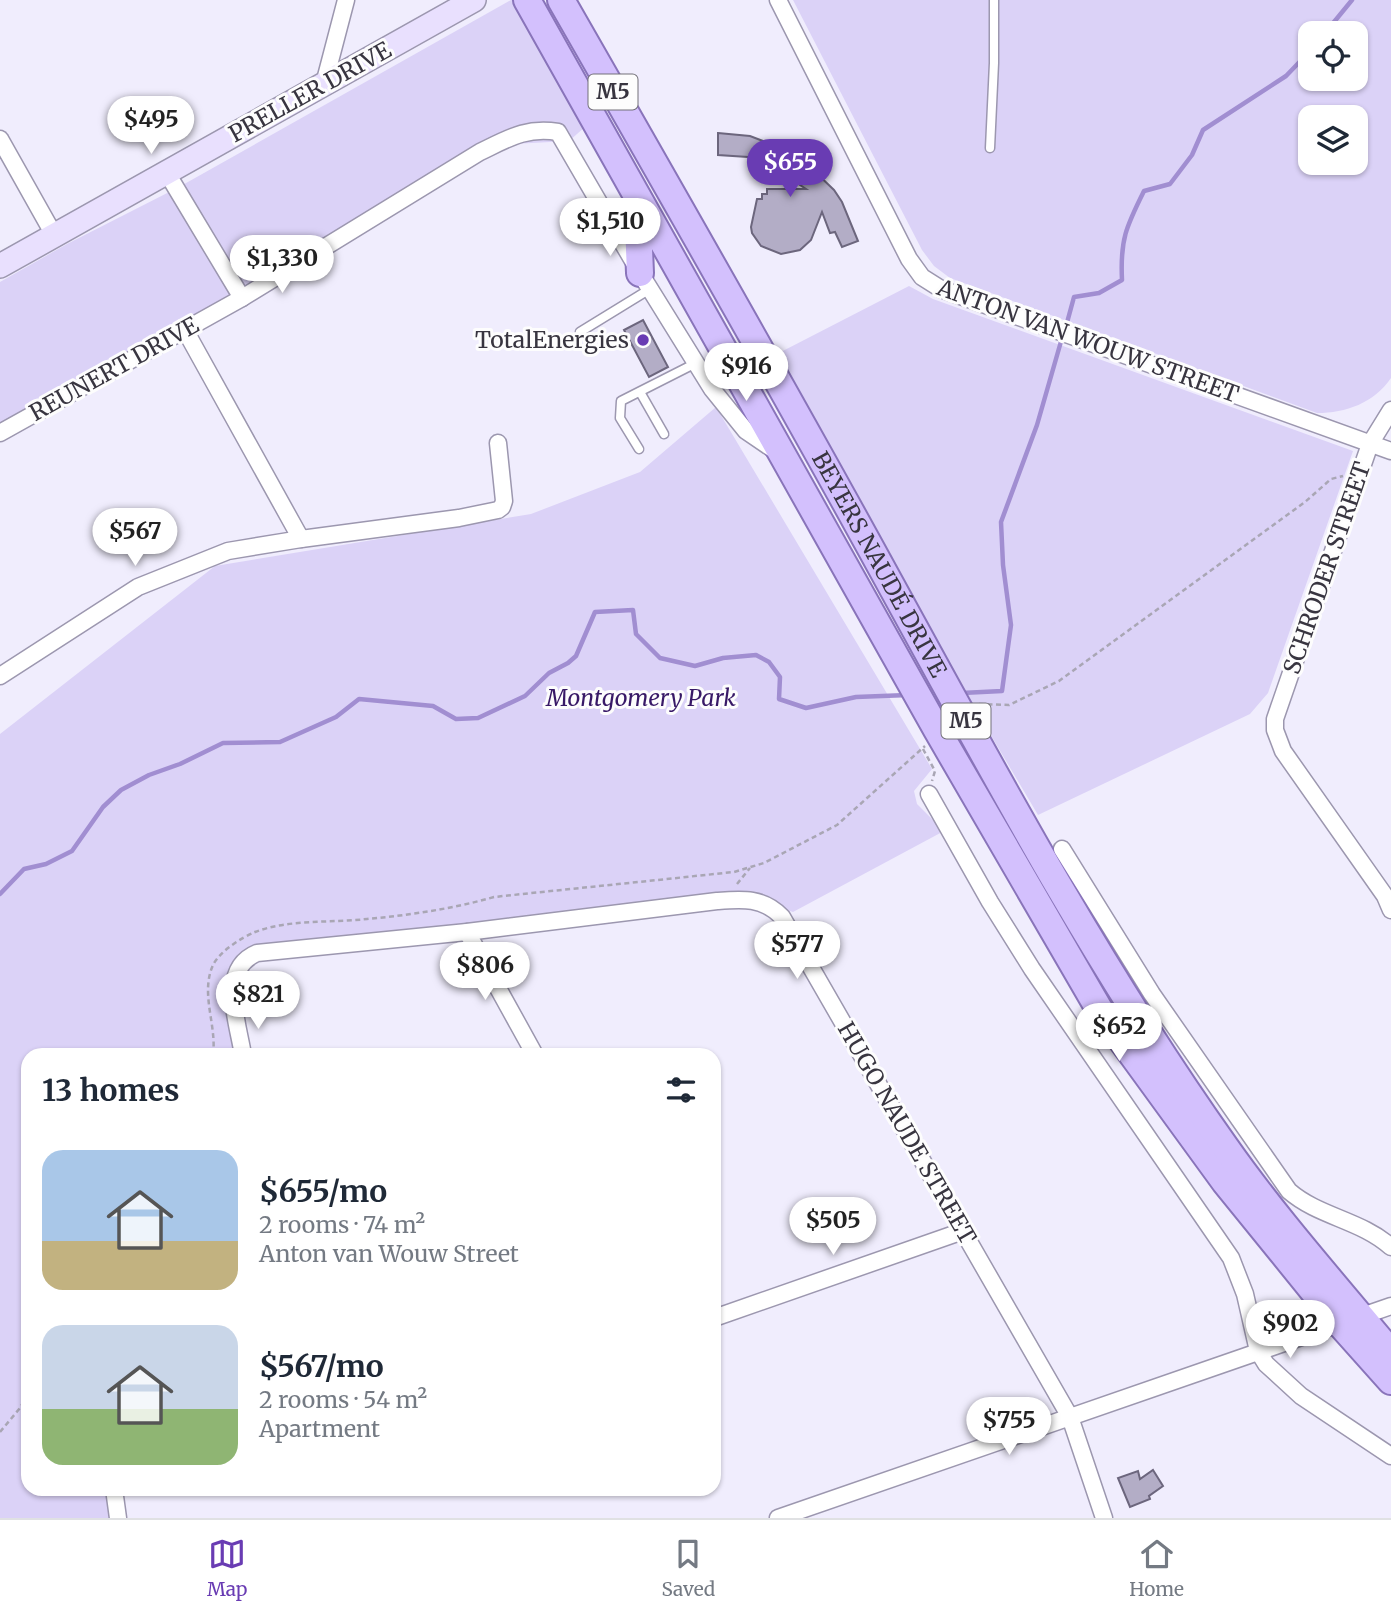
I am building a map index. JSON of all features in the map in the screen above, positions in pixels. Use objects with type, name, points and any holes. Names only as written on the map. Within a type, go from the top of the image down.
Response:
[{"type":"main road","name":"PRELLER DRIVE","points":[[0,266],[474,0]]},
{"type":"main road","name":"BEYERS NAUDÉ DRIVE","points":[[527,0],[783,457],[930,740],[1099,1009],[1224,1182],[1351,1321],[1391,1353]]},
{"type":"main road","name":"BEYERS NAUDÉ DRIVE","points":[[561,0],[1104,963],[1148,1034],[1227,1150],[1296,1240],[1391,1381]]},
{"type":"main road","points":[[636,195],[645,281]]},
{"type":"main road","points":[[681,275],[709,259]]},
{"type":"main road","points":[[736,372],[764,357]]},
{"type":"street","points":[[324,84],[346,0]]},
{"type":"street","name":"ANTON VAN WOUW STREET","points":[[778,0],[922,277],[941,289],[1391,451]]},
{"type":"street","name":"REUNERT DRIVE","points":[[0,433],[242,298],[481,152],[522,132],[539,129],[558,132]]},
{"type":"street","name":"BEYERS NAUDÉ DRIVE","points":[[558,132],[712,389],[746,431],[783,457]]},
{"type":"street","points":[[0,139],[54,235]]},
{"type":"street","points":[[167,173],[242,298]]},
{"type":"street","points":[[185,330],[301,539]]},
{"type":"street","name":"SCHRODER STREET","points":[[1389,900],[1283,751],[1275,730],[1275,719],[1370,444],[1391,410]]},
{"type":"street","points":[[0,676],[138,587],[228,551],[459,519],[498,510],[504,501],[498,443]]},
{"type":"street","points":[[929,794],[1031,969],[1231,1258],[1245,1294],[1258,1351],[1266,1364],[1301,1396],[1391,1456]]},
{"type":"street","points":[[1062,849],[1152,994],[1289,1191],[1310,1206],[1360,1226],[1381,1238],[1391,1248]]},
{"type":"street","name":"HUGO NAUDE STREET","points":[[242,1048],[234,990],[242,962],[257,953],[467,932],[731,900],[763,902],[782,917],[1070,1417],[1104,1518]]},
{"type":"street","points":[[467,932],[531,1048]]},
{"type":"street","points":[[721,1316],[963,1231]]},
{"type":"street","points":[[778,1518],[1391,1306]]},
{"type":"street","points":[[115,1496],[118,1518]]},
{"type":"lane","points":[[990,148],[995,0]]},
{"type":"lane","points":[[580,332],[645,281]]},
{"type":"lane","points":[[639,449],[621,418],[621,401],[696,363]]},
{"type":"lane","points":[[640,391],[664,434]]},
{"type":"path","points":[[961,713],[982,702],[1009,705],[1059,681],[1305,502],[1331,479],[1360,473]]},
{"type":"path","points":[[929,794],[935,771],[930,740]]},
{"type":"path","points":[[214,1048],[207,987],[214,963],[231,946],[255,932],[279,926],[367,919],[458,907],[494,897],[734,872],[764,863],[836,825],[930,740]]},
{"type":"path","points":[[731,900],[739,879],[751,867]]},
{"type":"path","points":[[0,1432],[21,1406]]},
{"type":"green space","points":[[511,0],[523,0],[585,127],[569,141],[513,144],[237,294],[0,432],[0,282],[67,244],[179,187]]},
{"type":"green space","points":[[793,0],[1391,0],[1391,378],[1368,400],[1349,409],[1317,413],[950,278],[934,266],[922,250]]},
{"type":"green space","points":[[909,286],[933,299],[1353,451],[1268,693],[1250,714],[1038,815],[954,673],[775,355]]},
{"type":"green space","name":"Montgomery Park","points":[[716,407],[932,769],[914,791],[917,804],[944,831],[793,912],[742,896],[267,948],[233,984],[238,1048],[21,1048],[21,1496],[114,1496],[118,1518],[0,1518],[0,734],[215,566],[531,514],[640,472]]},
{"type":"building","points":[[718,133],[750,136],[779,147],[809,166],[834,190],[842,202],[858,241],[842,247],[835,232],[830,233],[822,212],[811,240],[800,250],[781,254],[761,246],[751,227],[757,199],[762,199],[762,194],[767,194],[767,189],[806,189],[771,166],[748,157],[718,155]]},
{"type":"building","points":[[643,320],[668,367],[649,377],[624,330]]},
{"type":"building","points":[[1153,1470],[1163,1486],[1149,1496],[1150,1499],[1130,1507],[1118,1478],[1138,1471],[1140,1479]]},
{"type":"waterway","points":[[1335,21],[1352,0]]},
{"type":"waterway","points":[[1065,330],[1074,297],[1099,293],[1122,280],[1125,234],[1144,191],[1170,184],[1192,155],[1203,130],[1286,76],[1298,64]]},
{"type":"waterway","points":[[962,693],[1002,691],[1011,625],[1003,565],[1001,522],[1037,425],[1062,338]]},
{"type":"waterway","points":[[0,894],[24,869],[46,864],[72,851],[103,807],[121,790],[223,743],[280,742],[336,717],[359,699],[433,706],[456,719],[478,718],[525,696],[549,673],[576,656],[595,612],[633,610],[636,634],[660,658],[695,666],[723,658],[756,655],[769,662],[780,677],[779,699],[806,708],[856,697],[908,695]]},
{"type":"place","name":"TotalEnergies","points":[[643,340]]}]
